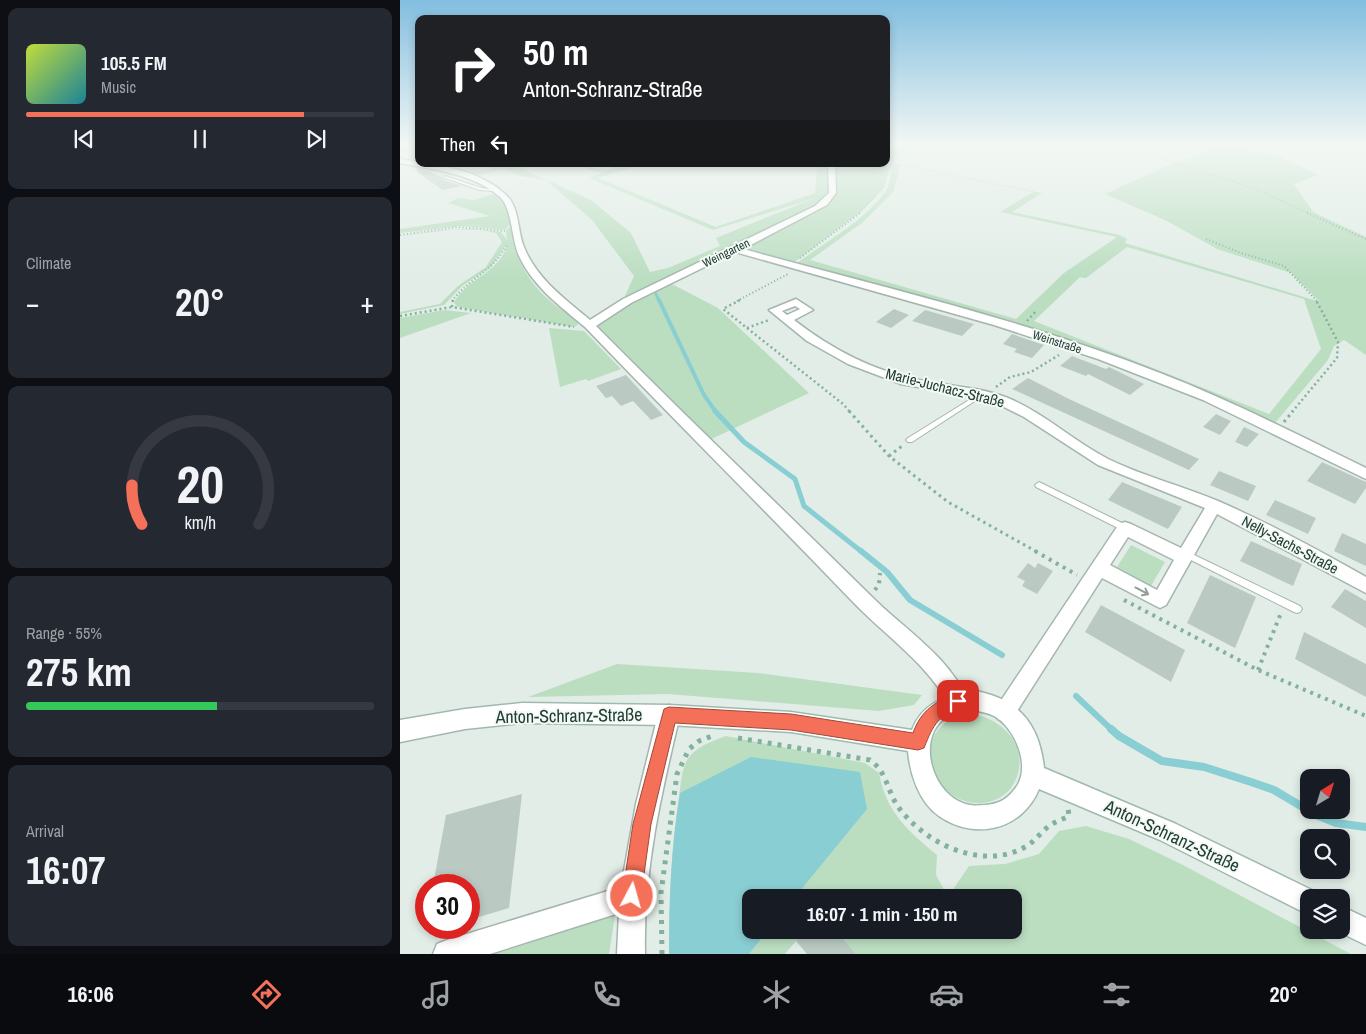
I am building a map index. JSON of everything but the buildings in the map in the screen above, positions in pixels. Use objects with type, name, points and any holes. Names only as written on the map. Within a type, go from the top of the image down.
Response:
[{"type":"street","name":"Weingarten","points":[[589,325],[627,301],[824,204],[835,189]]},
{"type":"street","points":[[494,190],[506,198],[515,219],[519,246],[526,260],[552,294],[589,325],[876,614],[934,667],[953,689],[958,701]]},
{"type":"street","name":"Weinstraße","points":[[734,249],[797,265],[1072,346],[1155,376],[1277,430],[1366,474]]},
{"type":"street","name":"Marie-Juchacz-Straße","points":[[784,317],[825,347],[895,378],[918,384],[984,395],[1023,411],[1083,452],[1105,463],[1214,506]]},
{"type":"street","points":[[1095,575],[1160,600],[1214,506]]},
{"type":"street","name":"Nelly-Sachs-Straße","points":[[1214,506],[1278,537],[1366,586]]},
{"type":"street","points":[[1006,712],[1125,528],[1185,555]]},
{"type":"street","points":[[958,701],[982,702],[1006,712],[1024,732],[1033,758],[1029,787],[1021,800],[1010,810],[996,816],[980,818],[964,815],[946,807],[932,794],[922,777],[917,760],[918,742],[923,727],[932,715],[944,706],[958,701]]},
{"type":"street","name":"Anton-Schranz-Straße","points":[[400,731],[465,719],[522,713],[669,715],[791,722],[918,742]]},
{"type":"street","points":[[631,954],[632,896],[642,824],[669,715]]},
{"type":"street","name":"Anton-Schranz-Straße","points":[[1032,775],[1193,844],[1300,898]]},
{"type":"street","points":[[447,954],[632,896]]},
{"type":"street","points":[[1350,924],[1366,932]]},
{"type":"lane","points":[[480,189],[494,190]]},
{"type":"lane","points":[[910,440],[984,395]]},
{"type":"lane","points":[[1039,485],[1125,528]]},
{"type":"lane","points":[[1185,555],[1297,609]]},
{"type":"path","points":[[883,189],[856,216],[797,265],[723,309],[843,404],[890,456],[948,502],[1095,575],[1258,670],[1366,716]]},
{"type":"path","points":[[1254,189],[1366,239]]},
{"type":"path","points":[[400,235],[458,227],[506,231],[507,236]]},
{"type":"path","points":[[1206,239],[1241,253],[1284,266],[1318,303],[1338,342],[1337,358],[1277,430]]},
{"type":"path","points":[[452,307],[451,303],[456,294],[496,263],[508,242]]},
{"type":"path","points":[[400,316],[452,307],[560,326],[576,328],[589,325]]},
{"type":"path","points":[[747,328],[784,317]]},
{"type":"path","points":[[984,395],[1010,378],[1031,372],[1072,346]]},
{"type":"path","points":[[890,456],[910,440]]},
{"type":"path","points":[[1258,670],[1285,603]]},
{"type":"path","points":[[662,954],[661,893],[677,774],[683,755],[689,749],[707,737],[718,735]]},
{"type":"path","points":[[728,736],[870,760],[879,765],[885,772],[898,806],[916,827],[941,844],[973,855],[989,855],[1022,848],[1032,843],[1051,824],[1069,816],[1065,788]]},
{"type":"green space","points":[[556,189],[565,189],[591,200],[631,233],[650,272],[668,268],[720,246],[716,238],[812,199],[713,230],[614,189],[623,189],[716,227],[815,193],[815,189],[831,189],[831,191],[817,204],[790,219],[629,297],[625,296],[634,276],[592,220]]},
{"type":"green space","points":[[835,189],[883,189],[863,210],[792,264],[734,249],[824,203]]},
{"type":"green space","points":[[887,189],[895,189],[862,223],[810,260],[1016,319],[1064,273],[1117,237],[1000,212],[1033,192],[1016,189],[1042,193],[1012,212],[1119,235],[1127,239],[1125,243],[1320,302],[1291,273],[1217,249],[1167,221],[1105,194],[1117,189],[1297,189],[1313,212],[1366,237],[1366,355],[1344,340],[1334,346],[1328,360],[1275,423],[1030,327],[797,263],[858,220],[879,200]],"holes":[[[1127,247],[1304,299],[1321,349],[1269,414],[1034,321],[1080,277],[1086,278]]]},
{"type":"green space","points":[[497,193],[503,198],[513,220],[505,230],[461,226],[400,233],[400,229],[490,216],[448,203],[458,198],[474,200]]},
{"type":"green space","points":[[515,219],[519,246],[515,249],[526,273],[547,298],[577,320],[578,325],[574,327],[458,307],[454,303],[466,287],[498,262],[507,244],[491,267],[462,286],[444,305],[400,314],[400,312],[440,304],[458,286],[486,267],[502,242],[496,233],[483,230],[451,230],[400,236],[438,231],[463,229],[475,229],[501,232],[507,240],[506,231]]},
{"type":"green space","points":[[668,282],[718,308],[809,393],[705,442],[589,325]]},
{"type":"green space","points":[[444,310],[471,313],[400,338],[400,318]]},
{"type":"green space","points":[[549,328],[584,331],[621,369],[588,381],[586,379],[560,387]]},
{"type":"green space","points":[[1131,545],[1165,562],[1151,586],[1117,567]]},
{"type":"green space","points":[[617,664],[758,673],[922,695],[914,705],[879,711],[668,694],[528,697]]},
{"type":"green space","points":[[964,713],[978,715],[1002,727],[1011,737],[1017,748],[1020,761],[1018,774],[1011,788],[1000,798],[992,801],[973,803],[956,797],[942,786],[933,771],[930,754],[933,738],[944,723]]},
{"type":"green space","points":[[726,736],[865,763],[879,773],[887,799],[900,820],[937,855],[936,875],[944,889],[742,889],[742,939],[798,939],[785,954],[669,954],[672,856],[681,781],[687,760],[706,744]]},
{"type":"green space","points":[[1086,826],[1129,839],[1179,863],[1300,927],[1300,939],[1323,939],[1351,954],[856,954],[844,939],[1022,939],[1022,889],[953,889],[969,866],[1005,864],[1039,854],[1059,831]]},
{"type":"green space","points":[[615,915],[609,954],[495,954]]},
{"type":"water","points":[[751,757],[860,772],[867,809],[802,889],[742,889],[742,939],[761,939],[749,954],[669,954],[671,873],[680,793]]},
{"type":"waterway","points":[[656,294],[659,301]]},
{"type":"waterway","points":[[659,300],[704,395],[716,412]]},
{"type":"waterway","points":[[715,411],[744,442],[795,479],[804,506],[862,552]]},
{"type":"waterway","points":[[861,551],[887,572],[910,600],[1002,655]]},
{"type":"waterway","points":[[1076,696],[1112,730]]},
{"type":"waterway","points":[[1111,729],[1119,736],[1162,761],[1204,767],[1251,782],[1274,790],[1316,815],[1336,823],[1366,827]]},
{"type":"route","points":[[632,896],[635,859],[642,824],[669,715],[791,722],[918,742],[923,727],[932,715],[944,706],[958,701]]}]
